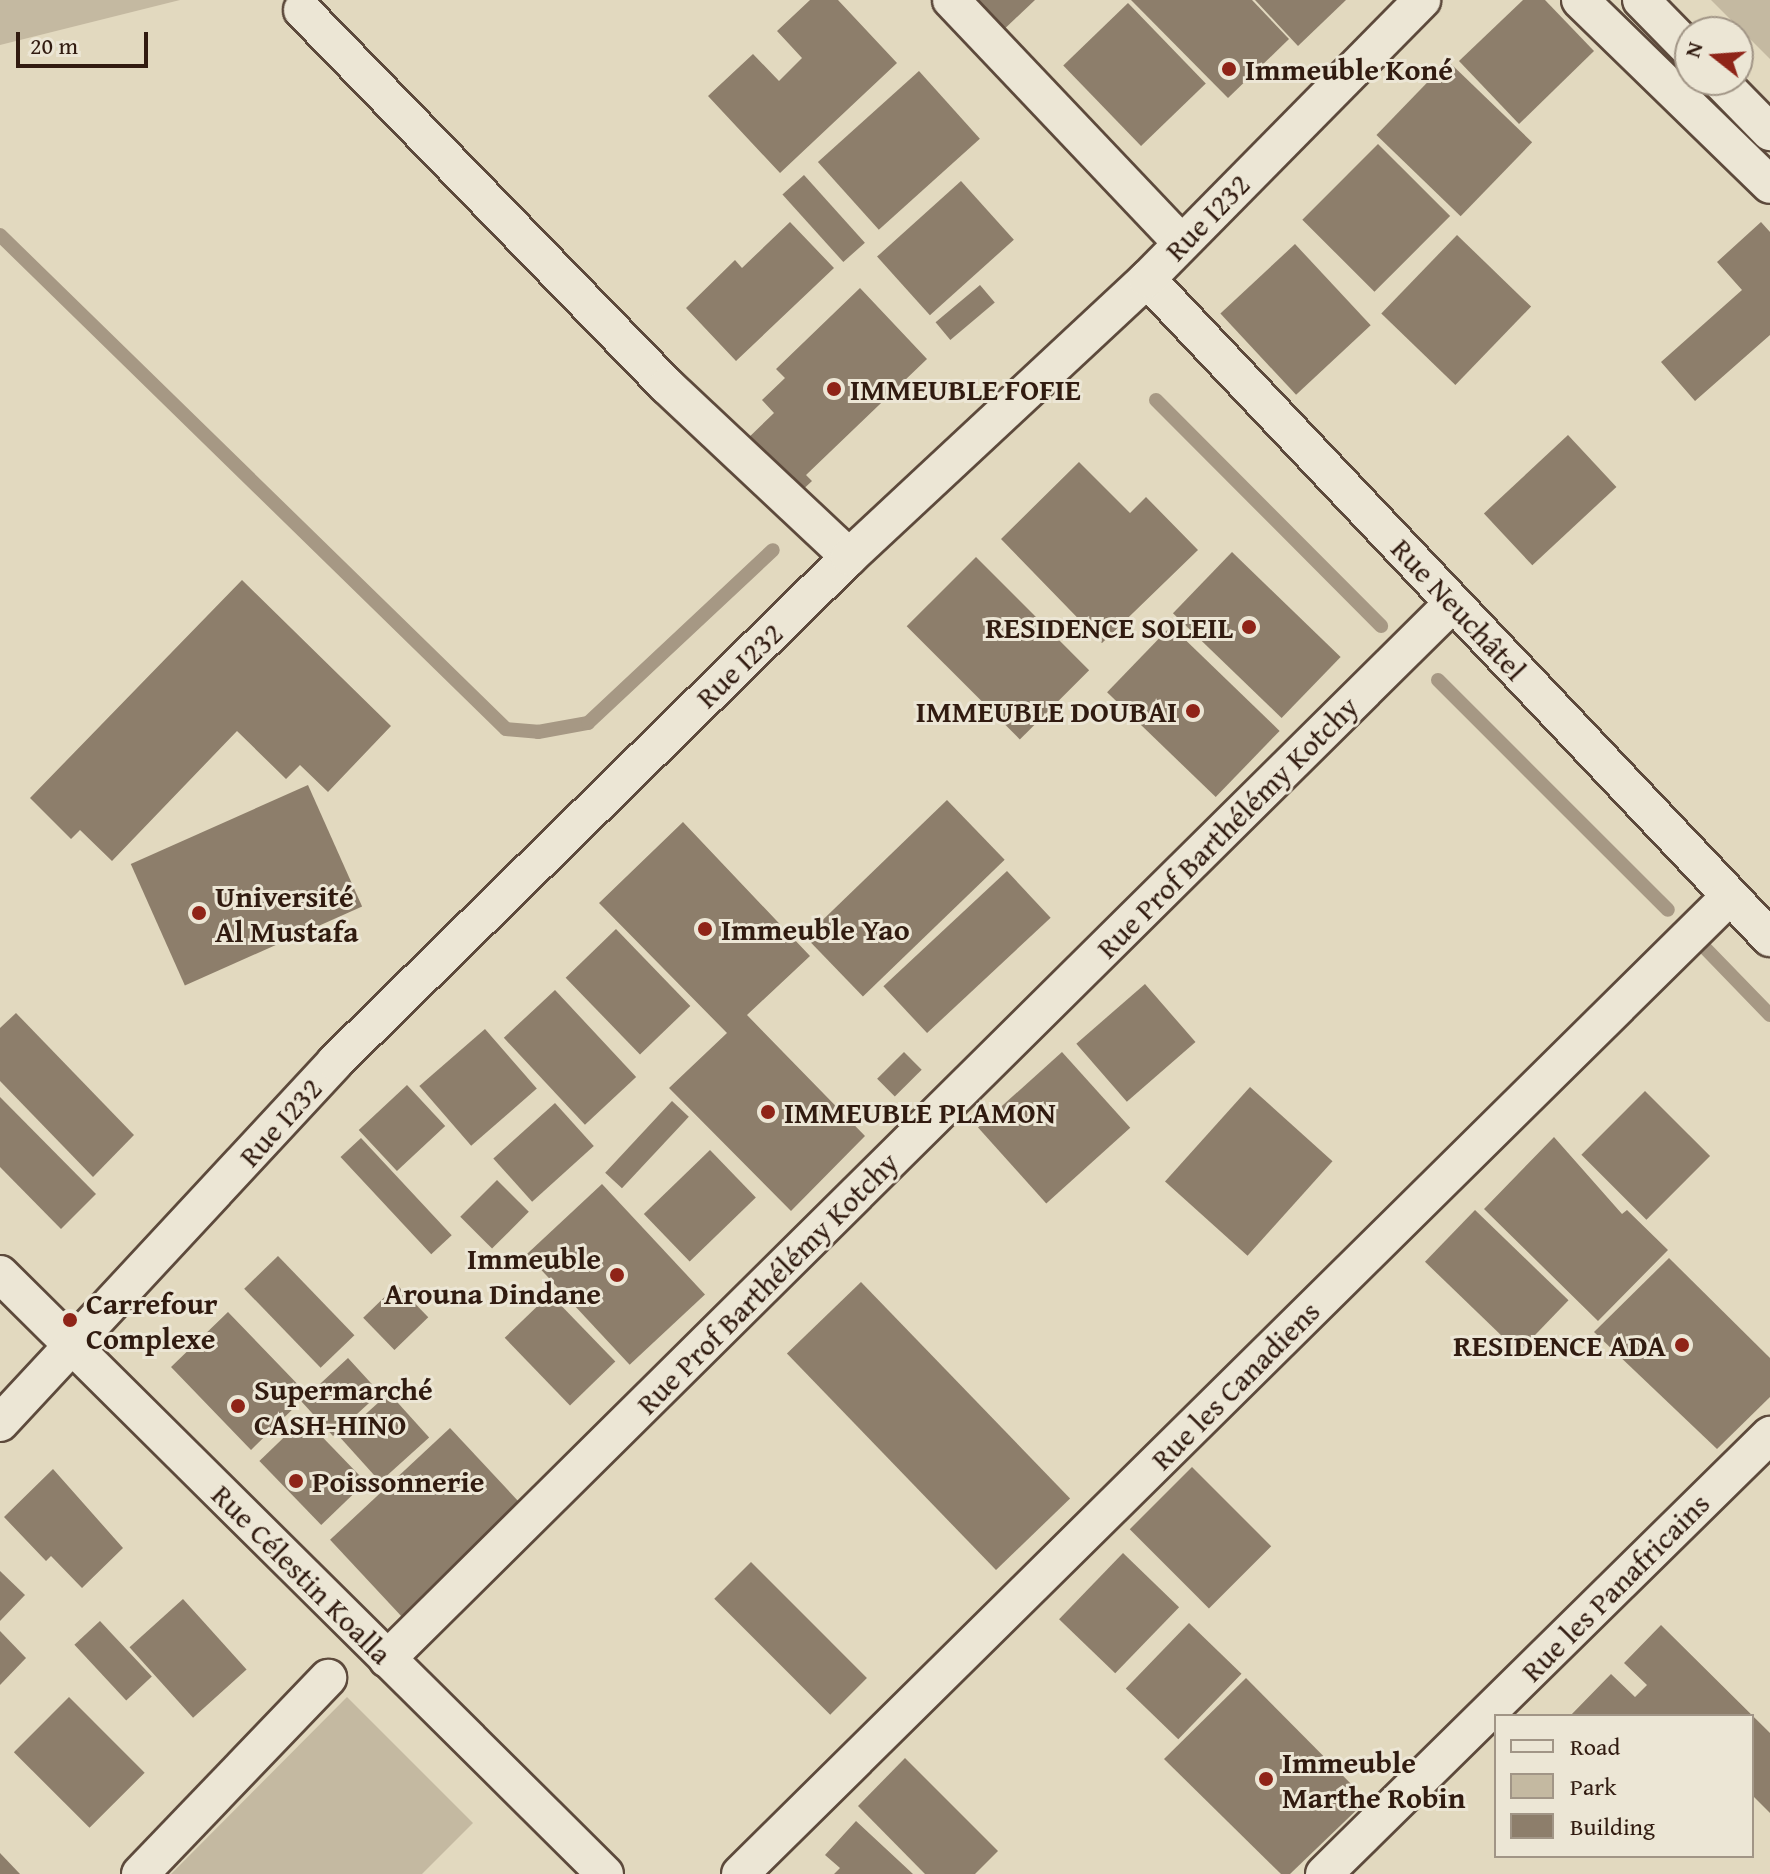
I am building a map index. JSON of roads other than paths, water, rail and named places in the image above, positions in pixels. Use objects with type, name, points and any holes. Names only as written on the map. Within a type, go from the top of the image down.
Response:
[{"type":"street","points":[[951,0],[1181,242]]},
{"type":"street","name":"Rue I232","points":[[0,1423],[74,1348],[335,1062],[849,557],[1147,279],[1422,0]]},
{"type":"street","points":[[1580,0],[1770,185]]},
{"type":"street","points":[[1641,0],[1674,34]]},
{"type":"street","points":[[302,10],[656,375],[849,557]]},
{"type":"street","points":[[1735,96],[1770,132]]},
{"type":"street","name":"Rue Neuchâtel","points":[[1147,279],[1770,938]]},
{"type":"street","name":"Rue Prof Barthélémy Kotchy","points":[[387,1659],[1453,603]]},
{"type":"street","name":"Rue les Canadiens","points":[[740,1874],[1729,897]]},
{"type":"street","name":"Rue Célestin Koalla","points":[[0,1274],[605,1874]]},
{"type":"street","name":"Rue les Panafricains","points":[[1324,1874],[1770,1435]]},
{"type":"street","points":[[140,1874],[328,1678]]},
{"type":"waterway","points":[[0,235],[506,729],[538,732],[588,723],[773,550]]},
{"type":"waterway","points":[[1156,400],[1381,626]]},
{"type":"waterway","points":[[1438,680],[1668,910]]},
{"type":"waterway","points":[[1706,949],[1770,1015]]},
{"type":"place","name":"Immeuble Koné","points":[[1229,69]]},
{"type":"place","name":"IMMEUBLE FOFIE","points":[[834,389]]},
{"type":"place","name":"RESIDENCE SOLEIL","points":[[1249,627]]},
{"type":"place","name":"IMMEUBLE DOUBAI","points":[[1193,711]]},
{"type":"place","name":"Université Al Mustafa","points":[[199,913]]},
{"type":"place","name":"Immeuble Yao","points":[[705,929]]},
{"type":"place","name":"IMMEUBLE PLAMON","points":[[768,1112]]},
{"type":"place","name":"Immeuble Arouna Dindane","points":[[617,1275]]},
{"type":"place","name":"Carrefour Complexe","points":[[70,1320]]},
{"type":"place","name":"RESIDENCE ADA","points":[[1682,1345]]},
{"type":"place","name":"Supermarché CASH-HINO","points":[[238,1406]]},
{"type":"place","name":"Poissonnerie","points":[[296,1481]]},
{"type":"place","name":"Immeuble Marthe Robin","points":[[1266,1779]]}]
